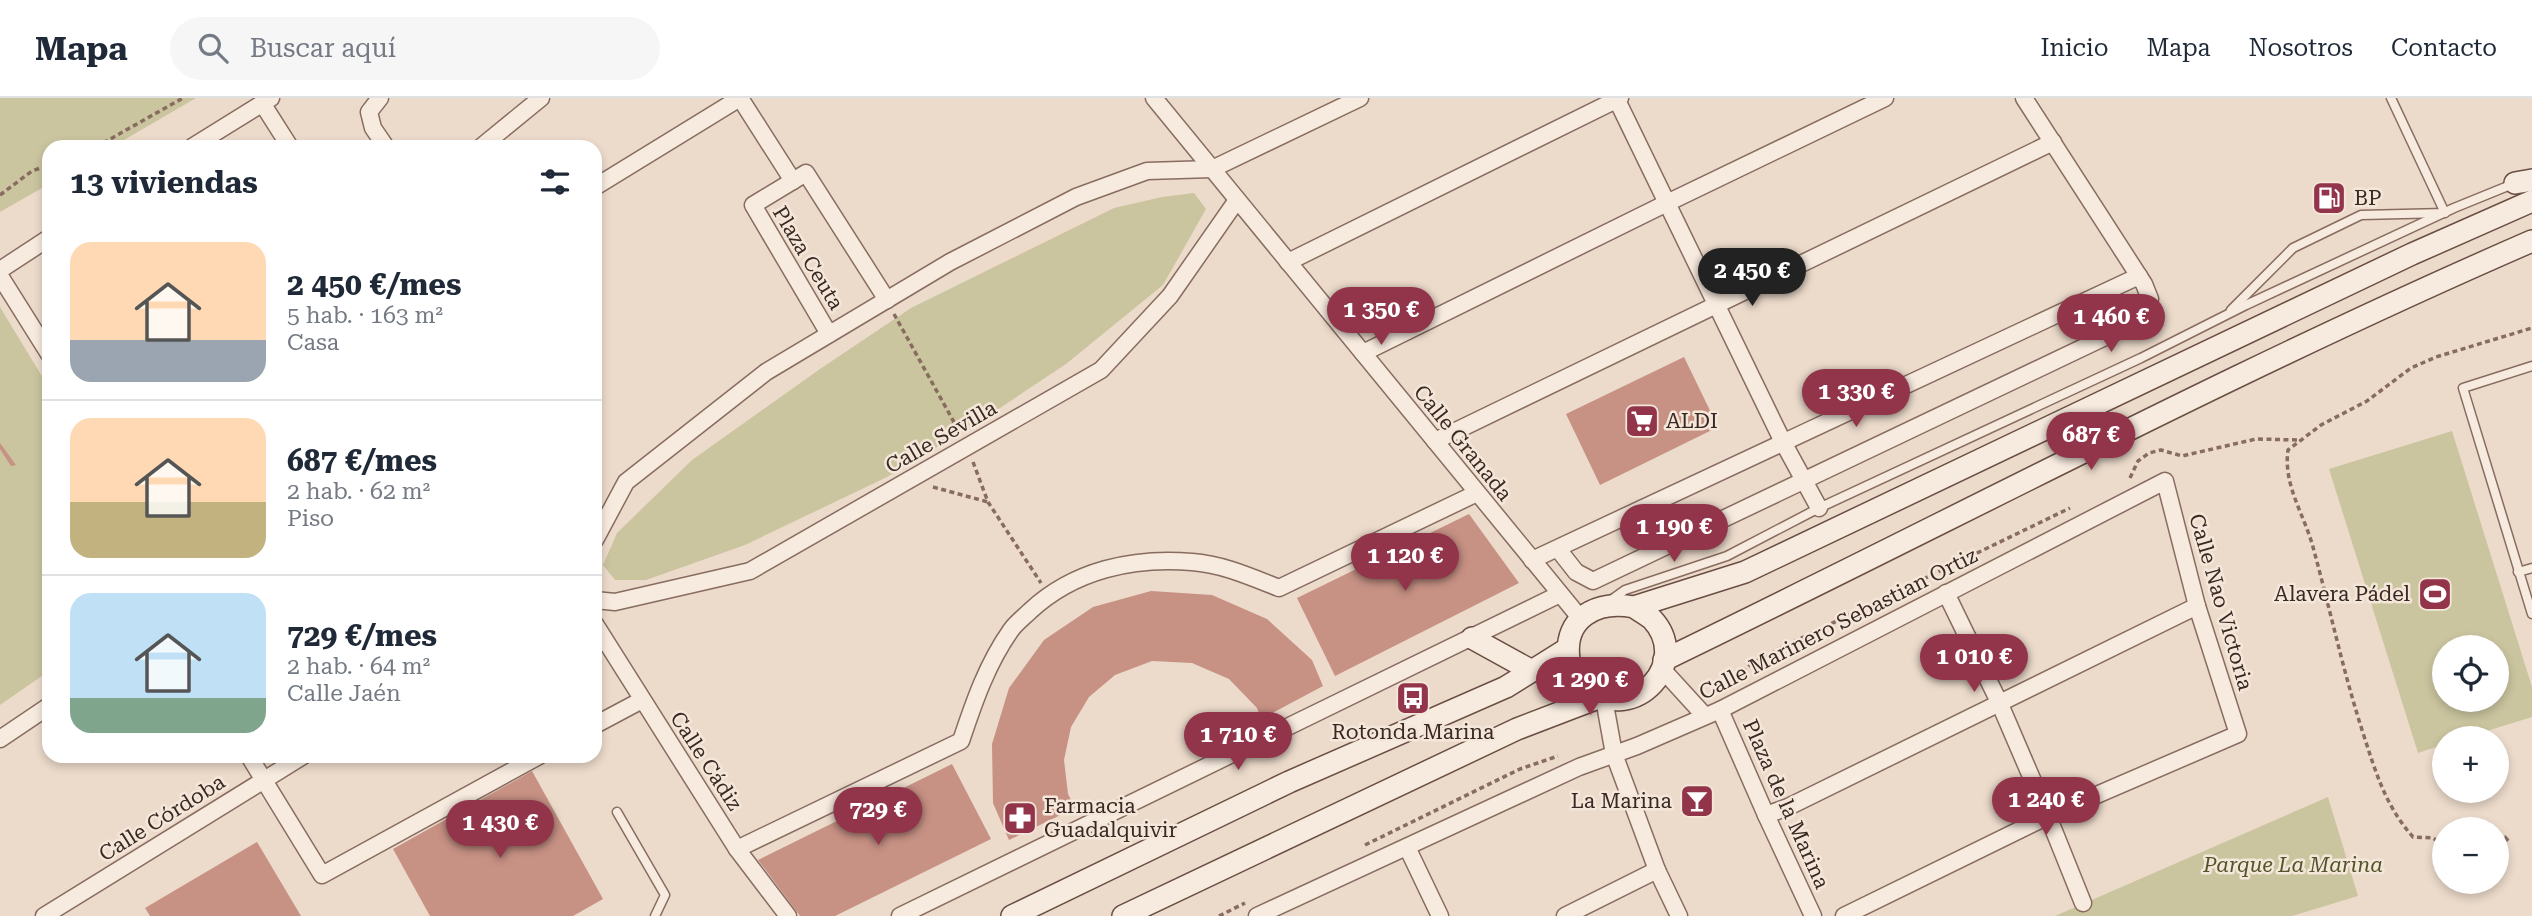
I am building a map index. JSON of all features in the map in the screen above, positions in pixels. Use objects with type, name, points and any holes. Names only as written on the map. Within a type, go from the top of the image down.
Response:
[{"type":"main road","points":[[1634,607],[1745,572],[2400,260],[2532,201]]},
{"type":"main road","points":[[1663,664],[2077,456],[2430,285],[2532,244]]},
{"type":"main road","points":[[1606,605],[1634,607],[1652,619],[1661,633],[1665,649],[1663,664],[1650,688],[1628,700],[1601,698],[1576,680],[1569,666],[1567,649],[1571,633],[1590,611],[1606,605]]},
{"type":"main road","points":[[1472,638],[1532,671]]},
{"type":"main road","points":[[1012,916],[1289,782],[1506,687],[1567,649]]},
{"type":"main road","points":[[1123,916],[1517,729],[1601,698]]},
{"type":"street","points":[[380,98],[369,112],[373,128],[381,140]]},
{"type":"street","points":[[490,140],[541,98]]},
{"type":"street","points":[[602,183],[740,98],[793,181]]},
{"type":"street","name":"Calle Granada","points":[[1154,98],[1581,619]]},
{"type":"street","points":[[602,527],[626,482],[766,372],[950,262],[1076,197],[1147,171],[1212,169],[1360,98]]},
{"type":"street","points":[[1363,353],[1885,98]]},
{"type":"street","points":[[1558,549],[1576,572],[1593,581],[2126,327],[2146,311],[2150,299],[2139,276],[2024,98]]},
{"type":"street","points":[[1288,262],[1618,99],[1783,442],[1819,508]]},
{"type":"street","points":[[203,140],[267,101],[286,140]]},
{"type":"street","points":[[1435,441],[2053,142]]},
{"type":"street","name":"Plaza Ceuta","points":[[829,334],[752,205],[806,173],[887,300]]},
{"type":"street","name":"Calle Sevilla","points":[[602,601],[615,602],[750,570],[1101,370],[1170,296],[1237,200]]},
{"type":"street","points":[[42,243],[0,273],[42,342]]},
{"type":"street","points":[[1532,560],[2139,276]]},
{"type":"street","name":"Calle Marinero Sebastian Ortiz","points":[[1258,916],[1578,767],[1720,710],[2165,481]]},
{"type":"street","name":"Calle Nao Victoria","points":[[2048,816],[2238,733],[2197,606],[2165,481]]},
{"type":"street","points":[[737,849],[961,741],[987,669],[1013,628],[1048,594],[1086,574],[1135,562],[1194,562],[1232,570],[1279,588],[1477,493]]},
{"type":"street","points":[[1946,593],[1998,702],[2083,903]]},
{"type":"street","points":[[900,916],[1560,594]]},
{"type":"street","points":[[1766,815],[1788,807],[2197,606]]},
{"type":"street","name":"Calle Cádiz","points":[[602,635],[737,849],[788,916]]},
{"type":"street","points":[[1663,664],[1704,715]]},
{"type":"street","points":[[1601,698],[1614,754],[1657,870],[1679,916]]},
{"type":"street","points":[[602,721],[642,700]]},
{"type":"street","name":"Plaza de la Marina","points":[[1720,710],[1813,916]]},
{"type":"street","points":[[0,739],[42,711]]},
{"type":"street","points":[[252,763],[322,875],[526,763]]},
{"type":"street","name":"Calle Córdoba","points":[[44,916],[291,763]]},
{"type":"street","points":[[1844,916],[2048,816]]},
{"type":"street","points":[[1407,847],[1440,916]]},
{"type":"street","points":[[1564,916],[1657,870]]},
{"type":"lane","points":[[2392,98],[2445,212]]},
{"type":"lane","points":[[1606,605],[1625,590],[1727,556],[1819,508],[2141,358],[2226,315],[2445,212],[2526,180]]},
{"type":"lane","points":[[2226,315],[2293,248],[2361,215],[2445,212]]},
{"type":"lane","points":[[2532,366],[2463,388],[2532,614]]},
{"type":"lane","points":[[2518,572],[2532,568]]},
{"type":"lane","points":[[617,812],[665,895],[655,916]]},
{"type":"path","points":[[108,140],[183,98]]},
{"type":"path","points":[[0,195],[32,171],[42,167]]},
{"type":"path","points":[[2432,838],[2413,837],[2397,818],[2380,787],[2339,652],[2311,538],[2285,468],[2288,450],[2332,419],[2367,401],[2411,368],[2436,357],[2532,328]]},
{"type":"path","points":[[2123,482],[2130,478],[2138,461],[2149,453],[2161,450],[2182,456],[2256,439],[2299,440]]},
{"type":"path","points":[[906,482],[952,491],[988,502]]},
{"type":"path","points":[[1725,690],[1751,664],[1781,648],[2079,504]]},
{"type":"path","points":[[1357,849],[1520,769],[1564,755]]},
{"type":"path","points":[[1219,916],[1256,898]]},
{"type":"green space","points":[[0,98],[196,98],[124,140],[42,140],[42,188],[0,212]]},
{"type":"green space","points":[[1194,193],[1206,209],[1163,285],[1066,364],[982,420],[887,477],[745,545],[646,580],[615,580],[603,565],[617,533],[692,460],[911,308],[1114,208]]},
{"type":"green space","points":[[0,307],[42,376],[42,676],[0,705]]},
{"type":"green space","name":"Alavera Pádel","points":[[2452,431],[2532,687],[2532,717],[2503,726],[2432,726],[2432,748],[2418,753],[2329,469]]},
{"type":"green space","name":"Parque La Marina","points":[[2328,797],[2358,896],[2292,916],[2055,916]]},
{"type":"building","name":"ALDI","points":[[1684,357],[1718,427],[1600,485],[1566,414]]},
{"type":"building","points":[[0,443],[16,465],[11,466],[0,449]]},
{"type":"building","points":[[1469,514],[1519,583],[1335,676],[1297,598]]},
{"type":"building","points":[[1151,591],[1212,595],[1267,619],[1312,660],[1323,686],[1261,719],[1257,708],[1229,679],[1192,663],[1152,661],[1115,675],[1089,697],[1071,727],[1064,760],[1068,794],[1075,808],[1009,840],[993,803],[992,744],[1009,688],[1044,640],[1093,607]]},
{"type":"building","points":[[952,764],[991,839],[835,916],[800,916],[758,860]]},
{"type":"building","points":[[532,771],[603,899],[573,916],[430,916],[393,849]]},
{"type":"building","points":[[257,842],[301,916],[150,916],[145,908]]},
{"type":"place","name":"BP","points":[[2329,198]]},
{"type":"place","name":"ALDI","points":[[1642,421]]},
{"type":"place","name":"Alavera Pádel","points":[[2435,594]]},
{"type":"place","name":"Rotonda Marina","points":[[1413,698]]},
{"type":"place","name":"La Marina","points":[[1697,801]]},
{"type":"place","name":"Farmacia Guadalquivir","points":[[1020,818]]}]
